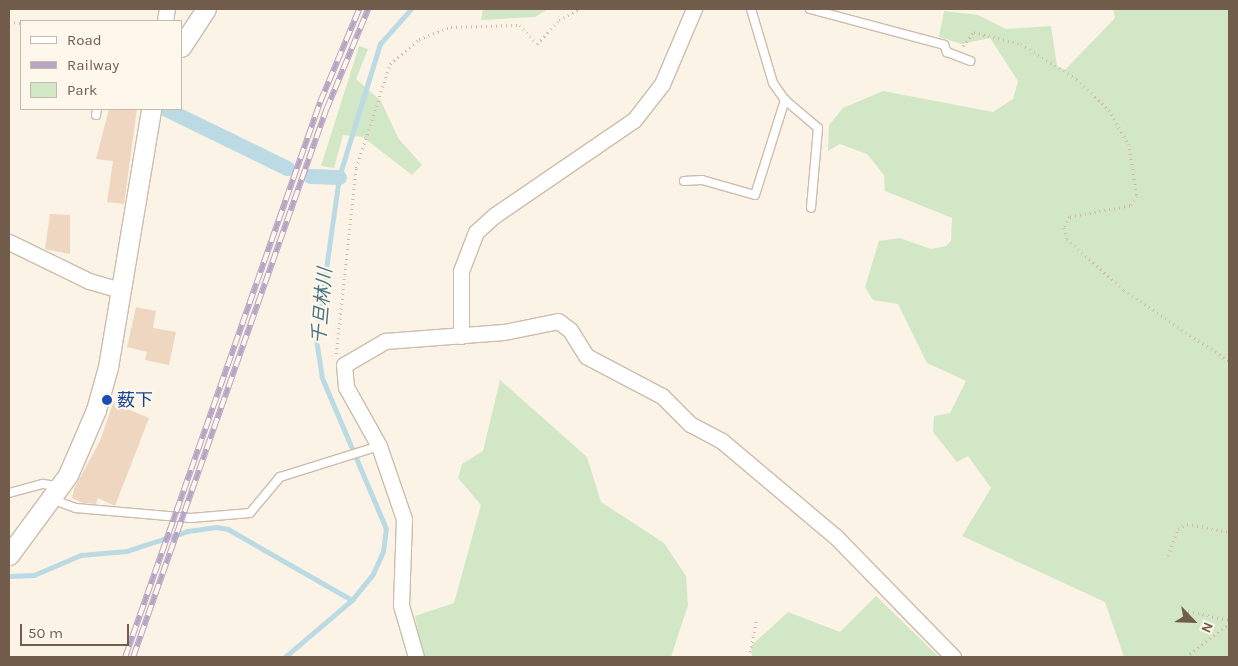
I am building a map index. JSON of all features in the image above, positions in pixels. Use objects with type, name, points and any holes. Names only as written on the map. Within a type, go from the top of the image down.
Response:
[{"type":"street","points":[[182,45],[206,9]]},
{"type":"street","points":[[460,336],[461,271],[476,232],[495,214],[634,120],[662,84],[694,9]]},
{"type":"street","points":[[9,555],[56,493],[96,410],[121,290],[151,110]]},
{"type":"street","points":[[9,242],[89,281],[121,290]]},
{"type":"street","points":[[416,657],[401,605],[404,519],[379,446],[356,412],[344,365],[386,341],[460,336],[558,321],[570,330],[586,356],[655,391],[690,424],[722,441],[835,536],[953,657]]},
{"type":"lane","points":[[751,9],[774,84],[786,100],[818,128],[811,208]]},
{"type":"lane","points":[[810,9],[920,37],[970,60]]},
{"type":"lane","points":[[684,180],[702,180],[756,195],[786,100]]},
{"type":"lane","points":[[9,493],[43,484],[76,508],[191,518],[250,513],[280,477],[379,446]]},
{"type":"path","points":[[344,365],[334,345],[351,195],[390,64],[425,36],[451,27],[520,25],[537,44],[559,20],[579,9]]},
{"type":"path","points":[[946,50],[964,46],[974,32],[1021,44],[1077,79],[1109,110],[1130,144],[1138,196],[1130,206],[1070,217],[1064,228],[1067,239],[1124,290],[1229,361]]},
{"type":"path","points":[[1168,556],[1178,529],[1187,524],[1229,532]]},
{"type":"path","points":[[1188,611],[1229,620]]},
{"type":"path","points":[[749,657],[756,620]]},
{"type":"path","points":[[1186,657],[1229,624]]},
{"type":"green space","points":[[483,9],[548,9],[535,17],[481,20]]},
{"type":"green space","points":[[1113,9],[1229,9],[1229,657],[1124,657],[1105,602],[962,536],[991,488],[968,456],[957,462],[933,432],[934,416],[950,413],[966,381],[927,363],[898,304],[873,300],[865,287],[879,241],[900,238],[931,249],[946,246],[951,241],[952,218],[885,191],[884,175],[867,154],[840,144],[828,151],[829,125],[843,108],[883,91],[993,112],[1013,99],[1018,81],[990,38],[962,44],[939,37],[944,11],[978,15],[1006,29],[1051,26],[1057,66],[1065,70],[1115,18]]},
{"type":"green space","points":[[359,46],[368,49],[356,79],[381,101],[398,138],[422,165],[412,175],[363,137],[343,135],[334,168],[321,166]]},
{"type":"green space","points":[[500,380],[587,457],[601,502],[664,543],[686,576],[688,605],[671,657],[423,657],[415,616],[454,603],[481,505],[458,478],[462,464],[483,451]]},
{"type":"green space","points":[[876,596],[939,657],[752,657],[751,646],[788,612],[840,632]]},
{"type":"building","points":[[109,110],[137,110],[124,204],[107,202],[113,161],[96,159]]},
{"type":"building","points":[[50,214],[70,215],[70,254],[45,249]]},
{"type":"building","points":[[136,307],[156,311],[153,328],[176,332],[169,365],[145,360],[147,352],[127,347]]},
{"type":"building","points":[[113,403],[149,418],[115,506],[98,498],[96,504],[83,503],[72,498],[74,489],[100,441]]},
{"type":"waterway","name":"千旦林川","points":[[285,657],[352,600],[373,574],[383,552],[386,529],[322,378],[316,339],[339,177],[380,44],[411,9]]},
{"type":"waterway","points":[[168,110],[287,168]]},
{"type":"waterway","points":[[310,176],[339,177]]},
{"type":"waterway","points":[[9,576],[34,575],[81,555],[127,551],[188,531],[216,527],[228,529],[352,600]]},
{"type":"railway","points":[[125,657],[320,102],[359,9]]},
{"type":"railway","points":[[133,657],[326,110],[368,9]]},
{"type":"place","name":"薮下","points":[[107,400]]}]
